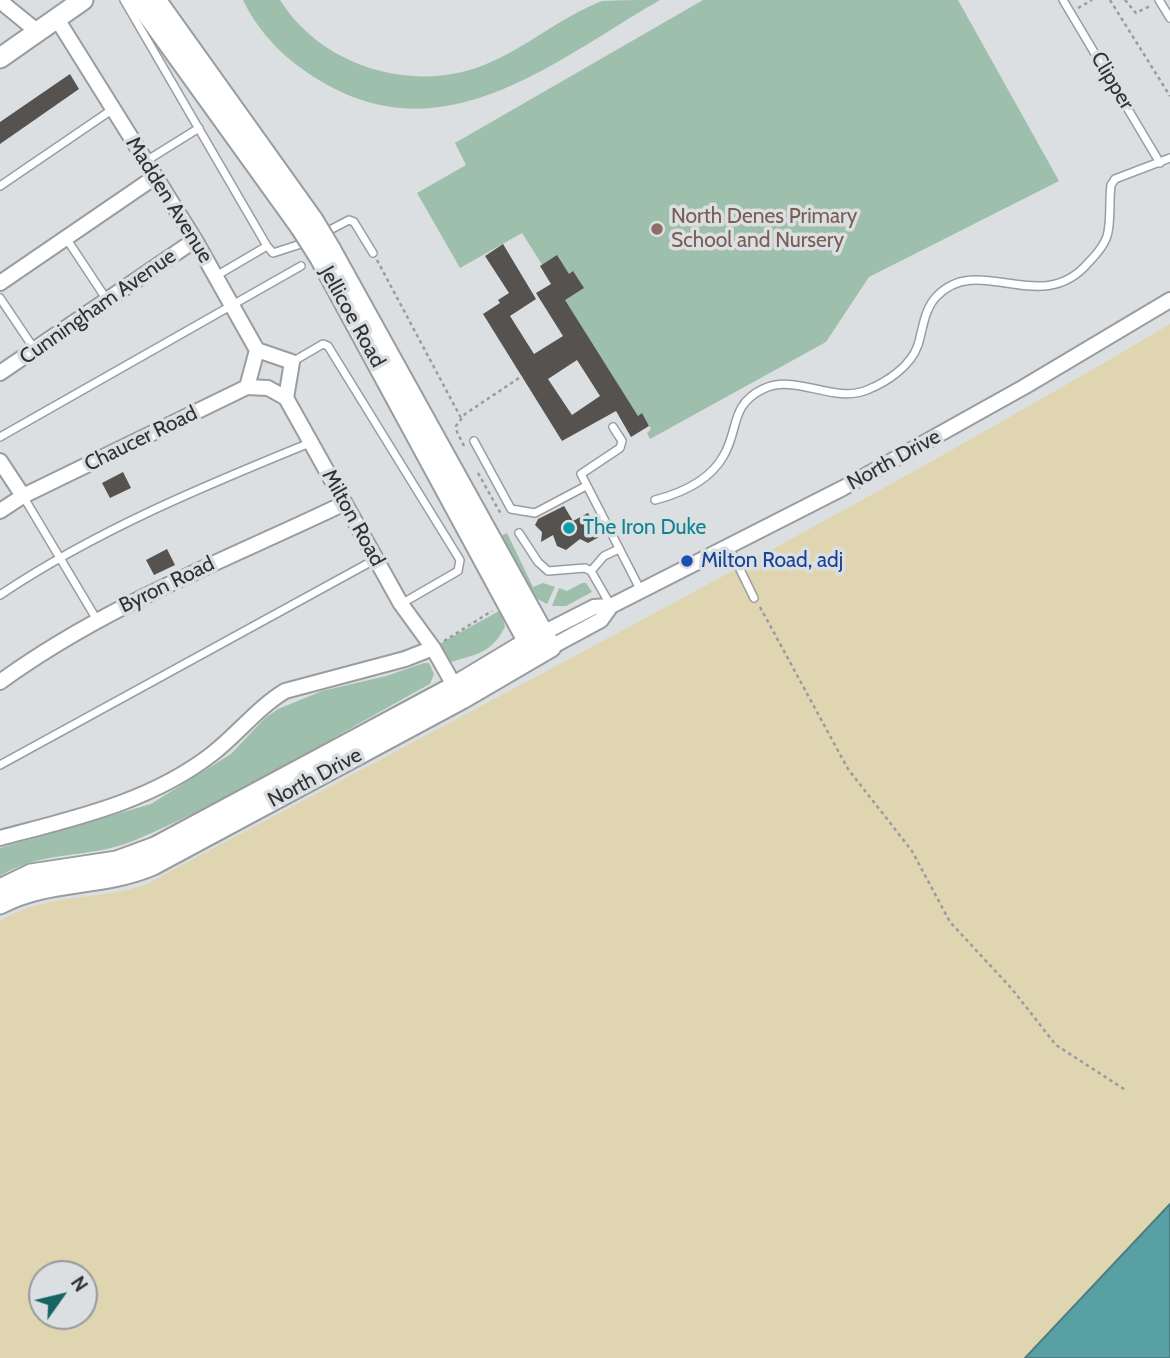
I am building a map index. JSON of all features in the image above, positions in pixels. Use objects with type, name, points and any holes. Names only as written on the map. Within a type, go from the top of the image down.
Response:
[{"type":"street","points":[[0,58],[83,0]]},
{"type":"street","name":"Jellicoe Road","points":[[137,0],[307,224]]},
{"type":"street","name":"Jellicoe Road","points":[[156,0],[325,254],[539,644]]},
{"type":"street","points":[[0,1],[38,32]]},
{"type":"street","name":"Madden Avenue","points":[[57,19],[195,240],[257,350]]},
{"type":"street","points":[[0,283],[155,177]]},
{"type":"street","name":"Cunningham Avenue","points":[[0,373],[195,240]]},
{"type":"street","name":"Jellicoe Road","points":[[325,254],[508,602],[539,644]]},
{"type":"street","name":"North Drive","points":[[0,904],[41,887],[106,880],[135,873],[539,644],[601,620],[611,606],[730,549],[956,425],[1170,300]]},
{"type":"street","points":[[257,350],[292,362],[286,398],[268,388],[247,387],[257,350]]},
{"type":"street","name":"Chaucer Road","points":[[0,511],[23,496],[247,387]]},
{"type":"street","name":"Milton Road","points":[[286,398],[401,604],[433,648],[458,692]]},
{"type":"street","points":[[0,461],[23,496]]},
{"type":"street","name":"Byron Road","points":[[0,682],[144,594],[343,504]]},
{"type":"street","points":[[0,838],[106,810],[151,791],[212,754],[256,712],[285,691],[405,660],[433,648]]},
{"type":"street","name":"North Drive","points":[[0,889],[31,874],[117,860],[155,847],[458,692]]},
{"type":"lane","points":[[124,0],[267,246],[274,253],[298,247],[349,220],[359,227],[373,253]]},
{"type":"lane","name":"Clipper","points":[[1063,0],[1160,163]]},
{"type":"lane","points":[[1158,1],[1170,18]]},
{"type":"lane","points":[[0,186],[113,109]]},
{"type":"lane","points":[[146,162],[199,128]]},
{"type":"lane","points":[[655,500],[684,492],[715,465],[724,454],[739,409],[763,389],[792,385],[838,394],[856,393],[893,375],[913,355],[927,312],[937,296],[952,286],[980,278],[1037,288],[1066,282],[1080,273],[1108,234],[1111,185],[1133,170],[1170,158]]},
{"type":"lane","points":[[66,238],[108,300]]},
{"type":"lane","points":[[216,276],[267,246]]},
{"type":"lane","points":[[0,438],[301,266]]},
{"type":"lane","points":[[0,298],[35,350]]},
{"type":"lane","points":[[292,362],[323,344],[328,346],[460,560],[458,571],[401,604]]},
{"type":"lane","points":[[613,427],[622,445],[582,471],[586,486],[641,591]]},
{"type":"lane","points":[[474,441],[510,509],[535,513],[586,486]]},
{"type":"lane","points":[[0,595],[61,558],[141,516],[312,442]]},
{"type":"lane","points":[[23,496],[97,621]]},
{"type":"lane","points":[[519,533],[538,562],[548,571],[586,568],[591,571],[611,606]]},
{"type":"lane","points":[[591,571],[604,556],[619,549]]},
{"type":"lane","points":[[730,549],[754,598]]},
{"type":"lane","points":[[0,765],[376,559]]},
{"type":"path","points":[[1075,10],[1091,0]]},
{"type":"path","points":[[1110,0],[1170,96]]},
{"type":"path","points":[[1125,0],[1136,13],[1158,1]]},
{"type":"path","points":[[373,253],[461,418]]},
{"type":"path","points":[[754,598],[848,769],[912,850],[950,922],[1012,989],[1056,1045],[1127,1091]]},
{"type":"path","points":[[433,648],[508,602]]},
{"type":"green space","points":[[243,0],[280,0],[298,23],[319,42],[370,68],[399,75],[428,76],[456,73],[484,65],[602,1],[660,0],[580,49],[497,92],[454,105],[410,109],[365,101],[319,80],[285,55],[266,35]]},
{"type":"green space","name":"North Denes Primary School and Nursery","points":[[703,0],[958,0],[1059,181],[869,277],[826,342],[650,439],[647,433],[651,429],[642,414],[638,416],[522,233],[460,268],[417,193],[466,165],[455,143]]},
{"type":"green space","points":[[507,533],[533,587],[543,583],[555,587],[547,604],[534,597],[500,536]]},
{"type":"green space","points":[[586,583],[592,592],[566,606],[552,606],[559,588],[567,591]]},
{"type":"green space","points":[[501,610],[505,627],[500,636],[489,647],[476,654],[451,662],[439,644]]},
{"type":"green space","points":[[429,663],[434,674],[430,684],[209,806],[116,847],[32,862],[0,876],[0,848],[151,804],[231,754],[265,718],[278,709],[322,691],[386,676]]},
{"type":"sand","points":[[1170,324],[1170,1213],[1034,1358],[0,1358],[0,921],[17,912],[53,901],[110,893],[147,884],[662,609],[917,469]]},
{"type":"water","points":[[1170,1204],[1170,1358],[1025,1358]]},
{"type":"building","points":[[70,74],[79,89],[0,144],[0,122]]},
{"type":"building","points":[[503,244],[536,299],[510,316],[534,354],[563,336],[536,293],[551,284],[540,266],[557,255],[569,274],[573,271],[584,288],[565,300],[638,416],[642,413],[649,426],[631,437],[616,411],[562,441],[483,314],[500,303],[498,300],[509,293],[485,256]],"holes":[[[577,360],[600,396],[572,415],[548,379]]]},
{"type":"building","points":[[123,472],[131,488],[110,498],[102,483]]},
{"type":"building","name":"The Iron Duke","points":[[564,506],[573,521],[588,513],[601,536],[588,543],[580,539],[566,550],[557,546],[553,535],[541,542],[542,532],[535,525],[538,519]]},
{"type":"building","points":[[167,549],[175,565],[154,575],[146,560]]},
{"type":"place","name":"North Denes Primary School and Nursery","points":[[657,229]]},
{"type":"place","name":"The Iron Duke","points":[[569,528]]},
{"type":"place","name":"Milton Road, adj","points":[[687,561]]}]
